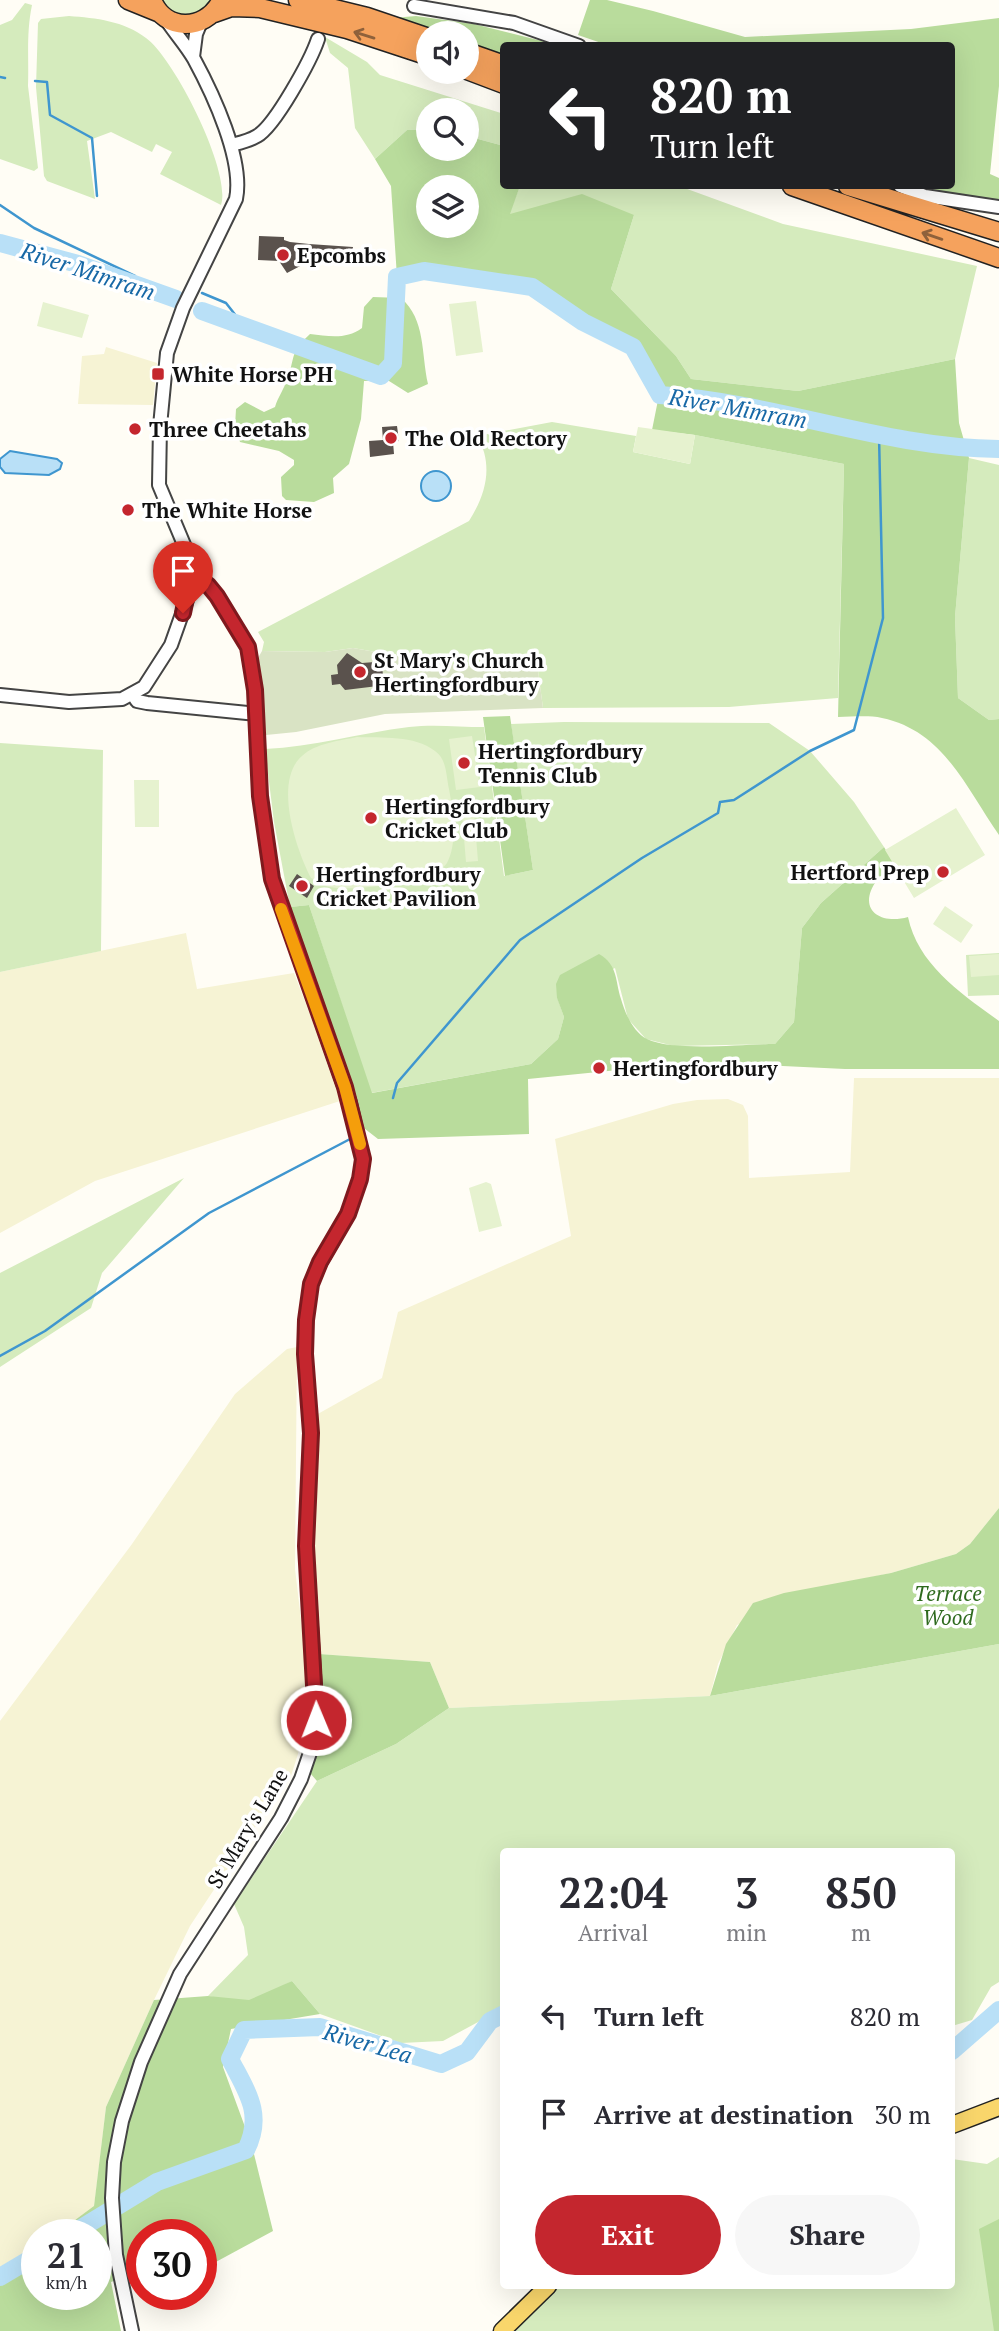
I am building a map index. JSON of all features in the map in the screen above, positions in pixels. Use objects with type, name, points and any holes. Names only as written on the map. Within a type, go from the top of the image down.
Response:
[{"type":"highway","points":[[128,0],[159,10],[183,25],[231,7],[260,8],[347,29],[416,52]]},
{"type":"highway","points":[[298,0],[416,34]]},
{"type":"highway","points":[[479,56],[500,64]]},
{"type":"highway","points":[[479,75],[500,82]]},
{"type":"highway","points":[[801,189],[999,258]]},
{"type":"highway","points":[[858,189],[999,232]]},
{"type":"main road","points":[[955,2124],[999,2107]]},
{"type":"main road","points":[[502,2331],[545,2289]]},
{"type":"street","points":[[414,6],[514,23],[568,42]]},
{"type":"street","points":[[0,695],[90,702],[133,695],[153,676],[170,645],[188,597],[191,573],[185,547],[159,485],[165,368],[170,337],[236,199],[237,164],[193,57],[159,10]]},
{"type":"street","points":[[193,57],[196,34],[212,12]]},
{"type":"street","points":[[231,145],[257,136],[266,129],[304,70],[318,39]]},
{"type":"street","points":[[908,189],[925,196],[999,207]]},
{"type":"street","name":"St Mary's Lane","points":[[132,2331],[113,2228],[114,2162],[122,2122],[141,2062],[164,2009],[200,1942],[286,1808],[307,1764],[316,1720],[306,1546],[311,1433],[305,1354],[306,1320],[311,1284],[320,1262],[348,1214],[358,1186],[363,1159],[348,1095],[272,879],[257,769],[257,714],[248,647],[217,596],[208,585],[191,573]]},
{"type":"street","points":[[133,695],[137,701],[158,705],[257,714]]},
{"type":"shaded area","points":[[106,347],[157,363],[153,405],[78,404],[82,356],[104,354]]},
{"type":"shaded area","points":[[186,933],[197,989],[294,973],[343,1100],[95,1181],[0,1233],[0,972]]},
{"type":"shaded area","points":[[854,1078],[999,1078],[999,1508],[970,1544],[956,1554],[891,1573],[843,1583],[737,1625],[718,1664],[710,1696],[449,1708],[430,1662],[319,1654],[312,1561],[316,1415],[382,1378],[398,1312],[571,1236],[555,1139],[673,1104],[728,1099],[743,1105],[748,1116],[749,1178],[850,1172]]},
{"type":"shaded area","points":[[297,1347],[295,1569],[308,1678],[307,1707],[298,1754],[290,1779],[190,1926],[154,2000],[106,2107],[94,2207],[78,2219],[21,2219],[21,2261],[0,2277],[0,1721],[132,1544],[235,1394],[287,1349]]},
{"type":"green space","points":[[160,0],[214,0],[197,17],[172,14]]},
{"type":"green space","points":[[590,0],[607,0],[745,37],[911,29],[999,18],[999,86],[990,174],[999,178],[999,201],[955,197],[926,189],[955,189],[955,42],[598,42],[578,35]]},
{"type":"green space","points":[[25,3],[32,5],[28,36],[28,86],[38,168],[34,171],[0,159],[0,25],[12,20]]},
{"type":"green space","points":[[69,16],[119,24],[146,38],[158,50],[185,91],[209,143],[218,168],[222,189],[221,205],[160,174],[172,152],[156,144],[152,152],[111,132],[87,141],[95,199],[47,181],[44,176],[36,87],[38,23],[41,19]]},
{"type":"green space","points":[[416,16],[452,21],[416,21],[416,26],[393,18]]},
{"type":"green space","points":[[479,25],[546,42],[500,42],[500,57],[479,49]]},
{"type":"green space","points":[[325,37],[367,62],[380,75],[453,98],[416,98],[416,130],[407,130],[375,159],[355,128],[348,68],[330,53]]},
{"type":"green space","points":[[479,106],[500,113],[500,145],[479,139]]},
{"type":"green space","points":[[407,130],[416,130],[416,161],[479,161],[479,139],[500,145],[500,189],[519,189],[510,214],[582,194],[634,215],[611,289],[676,356],[691,379],[798,391],[955,359],[959,423],[969,458],[955,617],[958,698],[989,720],[999,719],[999,835],[951,764],[938,748],[922,735],[882,718],[838,717],[844,464],[695,435],[652,430],[659,395],[633,347],[588,325],[532,287],[424,271],[397,277],[391,186],[375,159]]},
{"type":"green space","points":[[519,189],[687,189],[783,224],[977,266],[955,359],[798,391],[691,379],[676,356],[611,289],[634,215],[509,214]]},
{"type":"green space","points":[[373,297],[401,298],[415,316],[428,384],[408,393],[389,381],[364,381],[361,419],[349,464],[333,478],[334,493],[314,502],[286,500],[282,496],[281,477],[294,465],[294,460],[279,451],[240,442],[235,426],[236,409],[245,402],[264,412],[275,407],[296,351],[303,340],[310,334],[343,336],[356,332],[362,328],[364,307]]},
{"type":"green space","points":[[476,301],[483,352],[456,356],[449,304]]},
{"type":"green space","points":[[43,302],[89,315],[82,338],[37,326]]},
{"type":"green space","points":[[552,422],[636,436],[633,452],[690,464],[695,435],[844,464],[838,698],[729,707],[543,708],[537,663],[476,666],[439,663],[353,648],[325,652],[262,651],[264,642],[258,632],[469,521],[480,500],[486,479],[485,458],[477,436]]},
{"type":"green space","points":[[638,427],[695,435],[690,464],[633,452]]},
{"type":"green space","points":[[969,458],[999,465],[999,719],[989,720],[958,698],[955,617]]},
{"type":"green space","points":[[353,648],[439,663],[476,666],[537,663],[543,708],[385,714],[296,732],[266,735],[255,663],[262,651],[325,652]]},
{"type":"green space","points":[[510,716],[533,870],[505,876],[483,717]]},
{"type":"green space","points":[[769,723],[810,751],[854,802],[884,847],[821,903],[802,928],[794,1022],[775,1044],[674,1046],[646,1039],[628,1019],[615,968],[557,997],[564,1017],[558,1039],[531,1064],[371,1093],[309,905],[290,907],[274,822],[265,749],[301,746],[409,727],[484,727],[504,876],[533,870],[511,724]]},
{"type":"green space","name":"Hertingfordbury Tennis Club","points":[[472,736],[480,787],[456,790],[449,739]]},
{"type":"green space","name":"Hertingfordbury Cricket Club","points":[[357,737],[398,738],[417,742],[435,751],[442,758],[452,807],[454,836],[447,863],[440,870],[411,880],[374,887],[330,887],[311,878],[299,850],[290,816],[288,798],[293,767],[302,756],[314,748]]},
{"type":"green space","points":[[0,743],[103,750],[101,951],[0,972]]},
{"type":"green space","points":[[134,780],[159,780],[159,827],[135,827]]},
{"type":"green space","points":[[956,808],[985,855],[914,898],[885,850]]},
{"type":"green space","points":[[474,813],[478,861],[466,862],[462,814]]},
{"type":"green space","points":[[884,847],[896,867],[877,880],[871,890],[870,907],[888,919],[908,917],[913,934],[931,964],[957,989],[999,1021],[999,1069],[845,1069],[698,1062],[528,1079],[529,1134],[378,1139],[360,1125],[347,1069],[290,907],[309,905],[372,1093],[531,1064],[558,1039],[564,1017],[557,998],[556,984],[560,975],[599,954],[613,968],[630,1022],[647,1039],[691,1046],[775,1044],[794,1022],[802,928],[821,903]]},
{"type":"green space","points":[[945,906],[973,925],[961,943],[933,924]]},
{"type":"green space","points":[[999,953],[999,995],[968,996],[966,955]]},
{"type":"green space","points":[[999,954],[999,975],[971,977],[969,956]]},
{"type":"green space","points":[[184,1178],[102,1273],[91,1308],[0,1367],[0,1273]]},
{"type":"green space","points":[[486,1182],[491,1184],[502,1226],[479,1232],[469,1188]]},
{"type":"green space","name":"Terrace Wood","points":[[999,1508],[999,1644],[710,1696],[726,1644],[753,1603],[784,1593],[891,1573],[956,1554],[970,1544]]},
{"type":"green space","points":[[999,1644],[999,1982],[991,1987],[972,2020],[955,2025],[955,1848],[500,1848],[500,2010],[443,2041],[401,2043],[320,2014],[292,1981],[249,2004],[208,1996],[248,1955],[244,1927],[234,1904],[317,1781],[396,1744],[449,1708],[710,1696]]},
{"type":"green space","points":[[319,1654],[430,1662],[449,1708],[396,1744],[317,1781],[310,1773],[316,1751]]},
{"type":"green space","points":[[292,1981],[320,2014],[231,2029],[223,2067],[252,2146],[273,2231],[217,2261],[217,2219],[126,2219],[126,2277],[112,2282],[112,2219],[77,2219],[94,2206],[106,2107],[154,2000],[208,1996],[249,2000]]},
{"type":"green space","points":[[999,2157],[999,2331],[511,2331],[553,2289],[955,2289],[955,2159],[987,2164]]},
{"type":"green space","points":[[999,2219],[999,2331],[994,2331],[979,2229]]},
{"type":"green space","points":[[21,2261],[21,2310],[112,2310],[112,2287],[121,2331],[0,2331],[0,2277]]},
{"type":"water","points":[[10,451],[57,459],[62,463],[60,469],[49,475],[5,473],[0,467],[0,459]]},
{"type":"water","points":[[436,471],[447,475],[451,486],[447,497],[436,501],[425,497],[421,486],[425,475]]},
{"type":"building","name":"Epcombs","points":[[259,236],[284,237],[284,240],[290,242],[353,247],[352,256],[309,253],[309,258],[299,258],[304,264],[287,273],[279,261],[258,260]]},
{"type":"building","name":"The Old Rectory","points":[[397,426],[399,441],[393,442],[394,454],[370,457],[369,441],[383,440],[382,427]]},
{"type":"building","name":"St Mary's Church Hertingfordbury","points":[[347,653],[362,663],[375,662],[376,669],[382,668],[384,681],[378,682],[378,686],[345,690],[340,684],[332,685],[331,675],[338,674],[337,665]]},
{"type":"building","name":"Hertingfordbury Cricket Pavilion","points":[[297,874],[314,886],[307,898],[289,886]]},
{"type":"waterway","points":[[0,77],[5,78]]},
{"type":"waterway","points":[[35,81],[47,82],[50,115],[92,138],[97,196]]},
{"type":"waterway","points":[[0,205],[34,228],[135,276]]},
{"type":"waterway","name":"River Mimram","points":[[0,243],[78,264],[176,299]]},
{"type":"waterway","name":"River Mimram","points":[[202,311],[381,376],[393,363],[397,277],[424,271],[532,287],[583,322],[633,347],[660,395],[745,406],[914,441],[999,449]]},
{"type":"waterway","points":[[202,293],[226,303],[244,326]]},
{"type":"waterway","points":[[393,1098],[397,1083],[520,940],[642,858],[718,813],[720,802],[734,800],[810,751],[854,730],[883,618],[879,435]]},
{"type":"waterway","points":[[0,1356],[45,1331],[209,1213],[352,1138]]},
{"type":"waterway","name":"River Lea","points":[[955,2048],[999,2010]]},
{"type":"waterway","name":"River Lea","points":[[96,2219],[157,2182],[246,2150],[251,2137],[253,2114],[247,2093],[230,2059],[244,2030],[320,2027],[441,2064],[467,2052],[490,2021],[500,2016]]},
{"type":"waterway","name":"River Lea","points":[[0,2277],[21,2265]]},
{"type":"slow traffic","points":[[281,909],[345,1087],[360,1144]]},
{"type":"place","name":"Epcombs","points":[[283,255]]},
{"type":"place","name":"White Horse PH","points":[[158,374]]},
{"type":"place","name":"Three Cheetahs","points":[[135,429]]},
{"type":"place","name":"The Old Rectory","points":[[391,438]]},
{"type":"place","name":"The White Horse","points":[[128,510]]},
{"type":"place","name":"St Mary's Church Hertingfordbury","points":[[360,672]]},
{"type":"place","name":"Hertingfordbury Tennis Club","points":[[464,763]]},
{"type":"place","name":"Hertingfordbury Cricket Club","points":[[371,818]]},
{"type":"place","name":"Hertford Prep","points":[[943,872]]},
{"type":"place","name":"Hertingfordbury Cricket Pavilion","points":[[302,886]]},
{"type":"place","name":"Hertingfordbury","points":[[599,1068]]},
{"type":"route","points":[[183,613],[191,573],[208,585],[217,596],[248,647],[255,690],[260,796],[272,879],[345,1087],[363,1159],[360,1179],[348,1214],[320,1262],[311,1284],[306,1320],[305,1354],[311,1433],[306,1546],[316,1720]]}]
